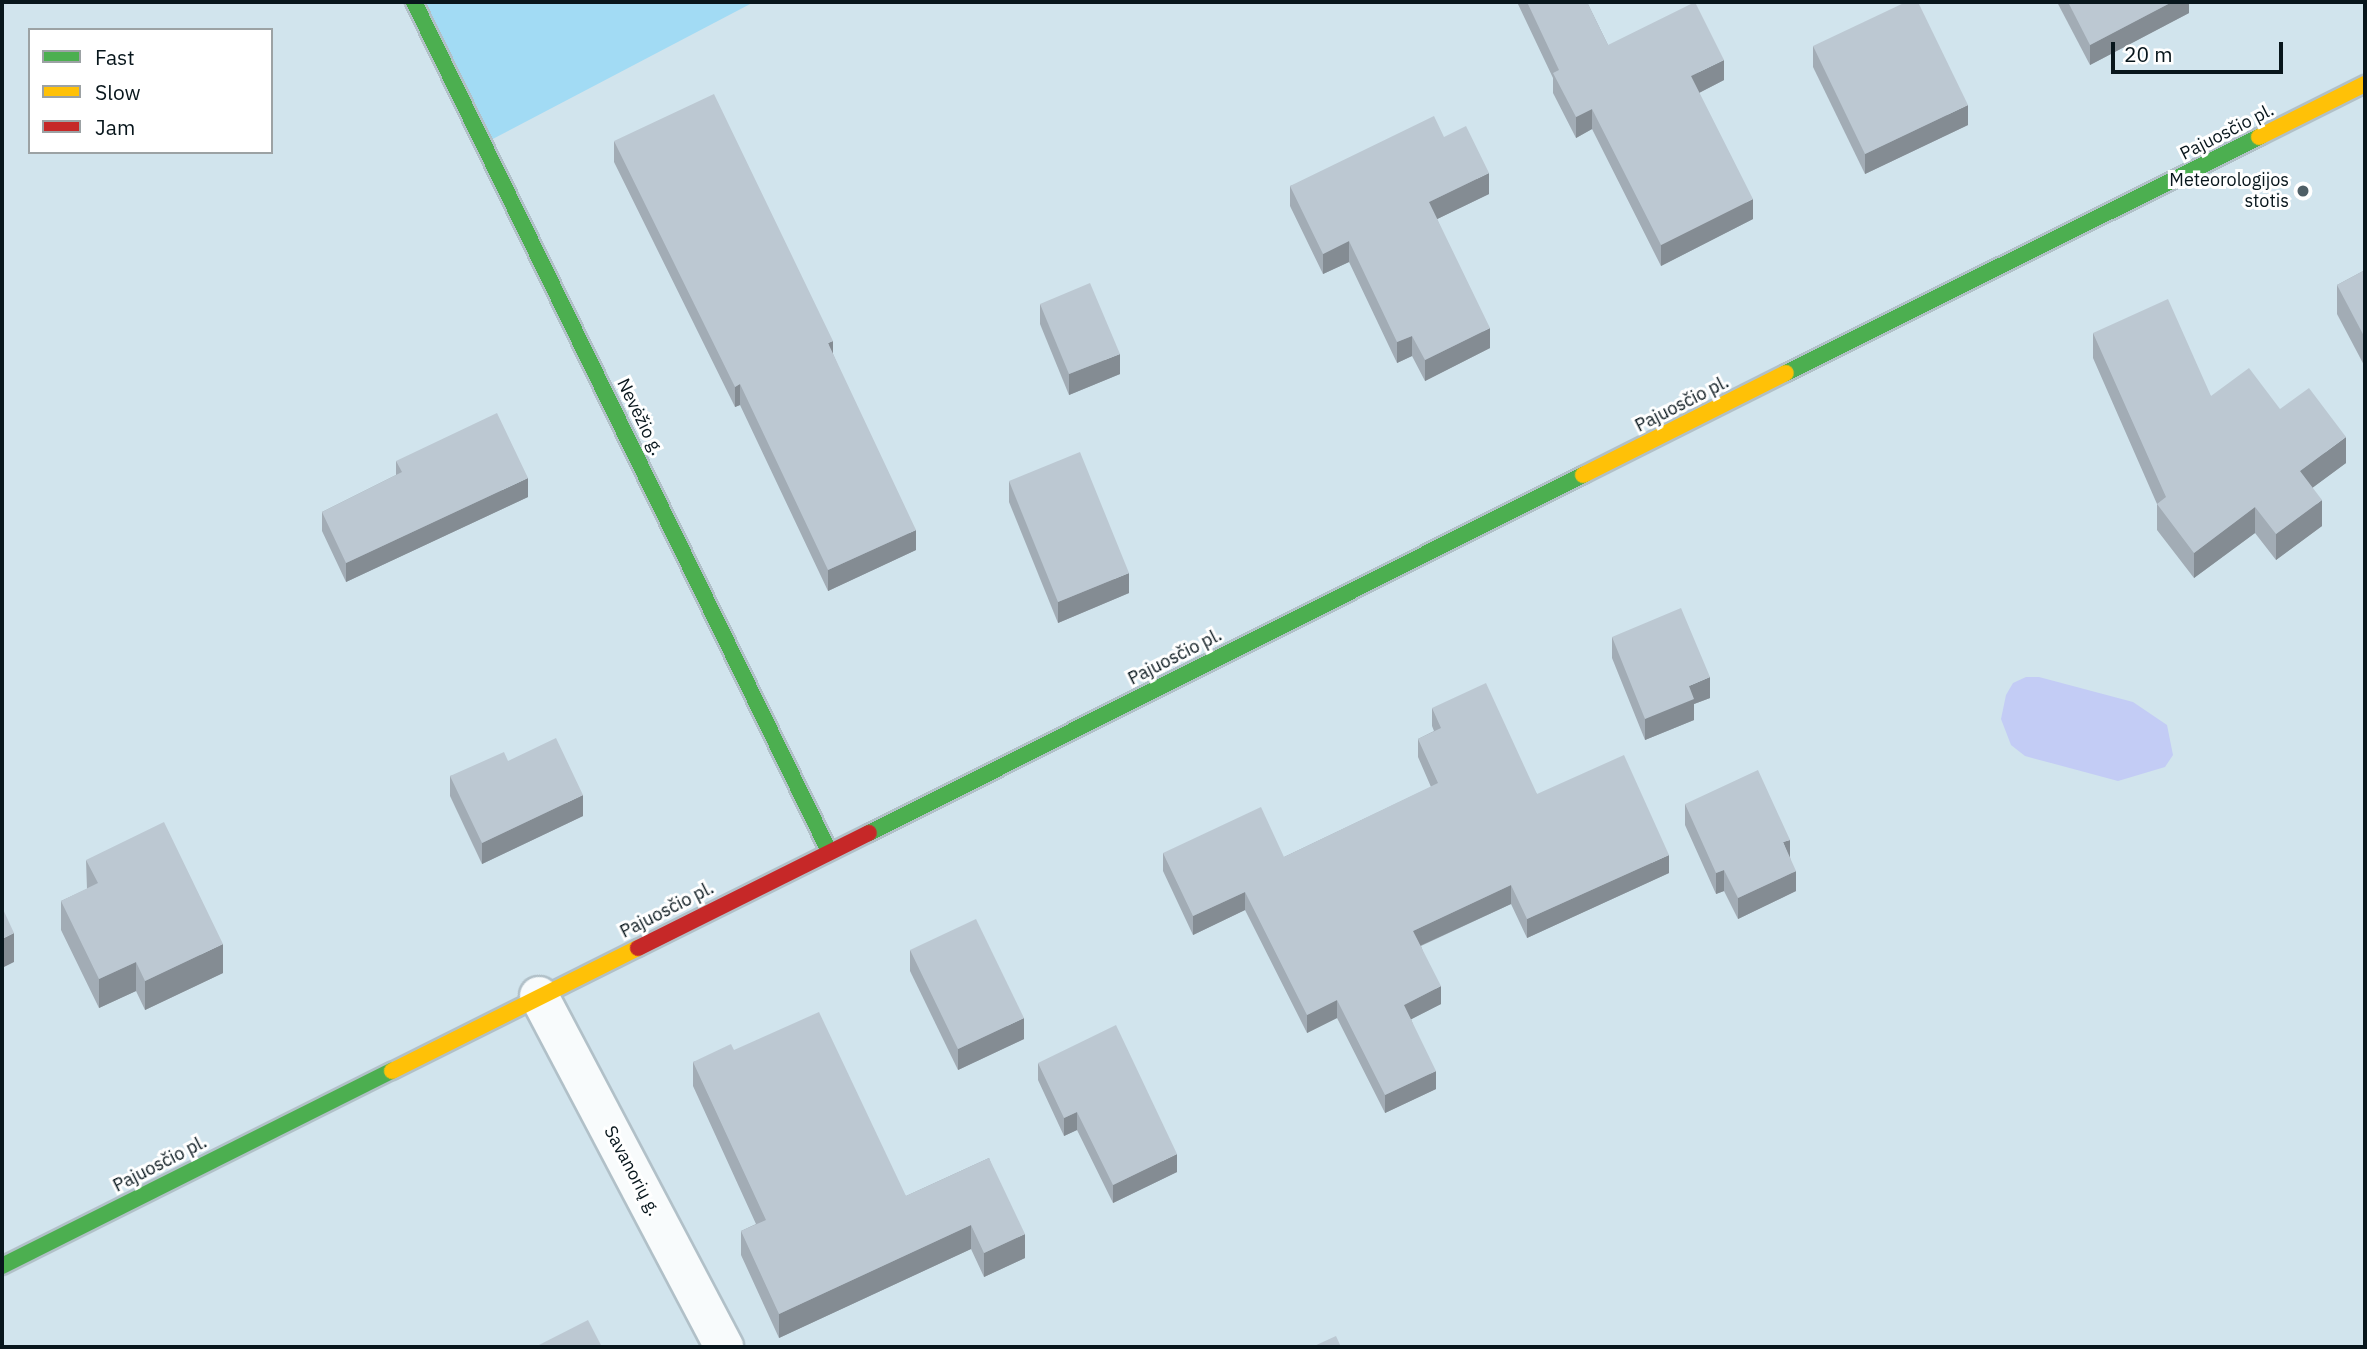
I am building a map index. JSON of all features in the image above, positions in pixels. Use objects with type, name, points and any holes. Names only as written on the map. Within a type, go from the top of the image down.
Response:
[{"type":"main road","name":"Nevėžio g.","points":[[414,2],[829,851]]},
{"type":"main road","name":"Pajuosčio pl.","points":[[2,1266],[2365,84]]},
{"type":"street","name":"Savanorių g.","points":[[539,996],[724,1347]]},
{"type":"shaded area","points":[[414,2],[754,2],[485,143]]},
{"type":"shaded area","points":[[2026,677],[2039,677],[2133,702],[2167,725],[2173,755],[2165,767],[2118,781],[2025,756],[2011,745],[2001,719],[2006,695],[2013,683]]},
{"type":"building","points":[[1527,2],[1587,2],[1608,45],[1695,2],[1724,60],[1691,76],[1753,199],[1661,245],[1592,109],[1576,117],[1553,73],[1559,70]]},
{"type":"building","points":[[1906,2],[1918,2],[1968,105],[1865,154],[1813,46]]},
{"type":"building","points":[[2068,2],[2172,2],[2090,45]]},
{"type":"building","points":[[714,94],[833,341],[828,343],[916,530],[828,570],[740,384],[735,387],[614,141]]},
{"type":"building","points":[[1434,116],[1444,137],[1466,126],[1489,173],[1429,202],[1490,328],[1425,360],[1412,336],[1397,342],[1349,241],[1323,254],[1290,186]]},
{"type":"building","points":[[2365,270],[2365,338],[2337,285]]},
{"type":"building","points":[[1090,283],[1120,354],[1069,374],[1040,304]]},
{"type":"building","points":[[2168,299],[2211,396],[2249,368],[2280,409],[2309,388],[2346,437],[2300,471],[2322,500],[2276,534],[2255,507],[2194,553],[2157,504],[2166,497],[2093,333]]},
{"type":"building","points":[[497,413],[528,478],[346,563],[322,512],[402,472],[396,461]]},
{"type":"building","points":[[1080,452],[1129,573],[1058,602],[1009,481]]},
{"type":"building","points":[[1681,608],[1710,677],[1689,686],[1694,699],[1645,719],[1612,637]]},
{"type":"building","points":[[1486,683],[1537,794],[1624,755],[1669,855],[1527,919],[1511,885],[1413,931],[1441,986],[1404,1005],[1436,1071],[1385,1095],[1337,1000],[1307,1015],[1245,892],[1193,916],[1163,853],[1261,807],[1284,857],[1438,783],[1418,739],[1441,728],[1432,708]]},
{"type":"building","points":[[556,738],[583,795],[482,843],[450,776],[504,752],[508,761]]},
{"type":"building","points":[[1758,770],[1790,840],[1783,842],[1796,871],[1738,898],[1724,870],[1716,873],[1685,804]]},
{"type":"building","points":[[164,822],[223,944],[145,981],[136,962],[99,979],[61,901],[98,883],[86,860]]},
{"type":"building","points":[[2,907],[14,933],[2,939]]},
{"type":"building","points":[[976,919],[1024,1018],[958,1049],[910,950]]},
{"type":"building","points":[[819,1012],[906,1196],[989,1158],[1025,1234],[984,1253],[971,1225],[779,1314],[741,1231],[766,1220],[693,1062],[731,1044],[734,1050]]},
{"type":"building","points":[[1116,1025],[1177,1154],[1113,1185],[1077,1112],[1064,1118],[1038,1063]]},
{"type":"building","points":[[588,1320],[602,1347],[535,1347]]},
{"type":"building","points":[[1336,1336],[1341,1347],[1312,1347]]},
{"type":"traffic: fast","points":[[414,2],[829,851]]},
{"type":"traffic: fast","points":[[1786,373],[2259,137]]},
{"type":"traffic: fast","points":[[869,833],[1583,475]]},
{"type":"traffic: fast","points":[[2,1266],[392,1071]]},
{"type":"traffic: slow","points":[[2259,137],[2365,84]]},
{"type":"traffic: slow","points":[[1583,475],[1786,373]]},
{"type":"traffic: slow","points":[[392,1071],[638,948]]},
{"type":"traffic: jam","points":[[638,948],[869,833]]},
{"type":"place","name":"Meteorologijos stotis","points":[[2303,191]]}]
